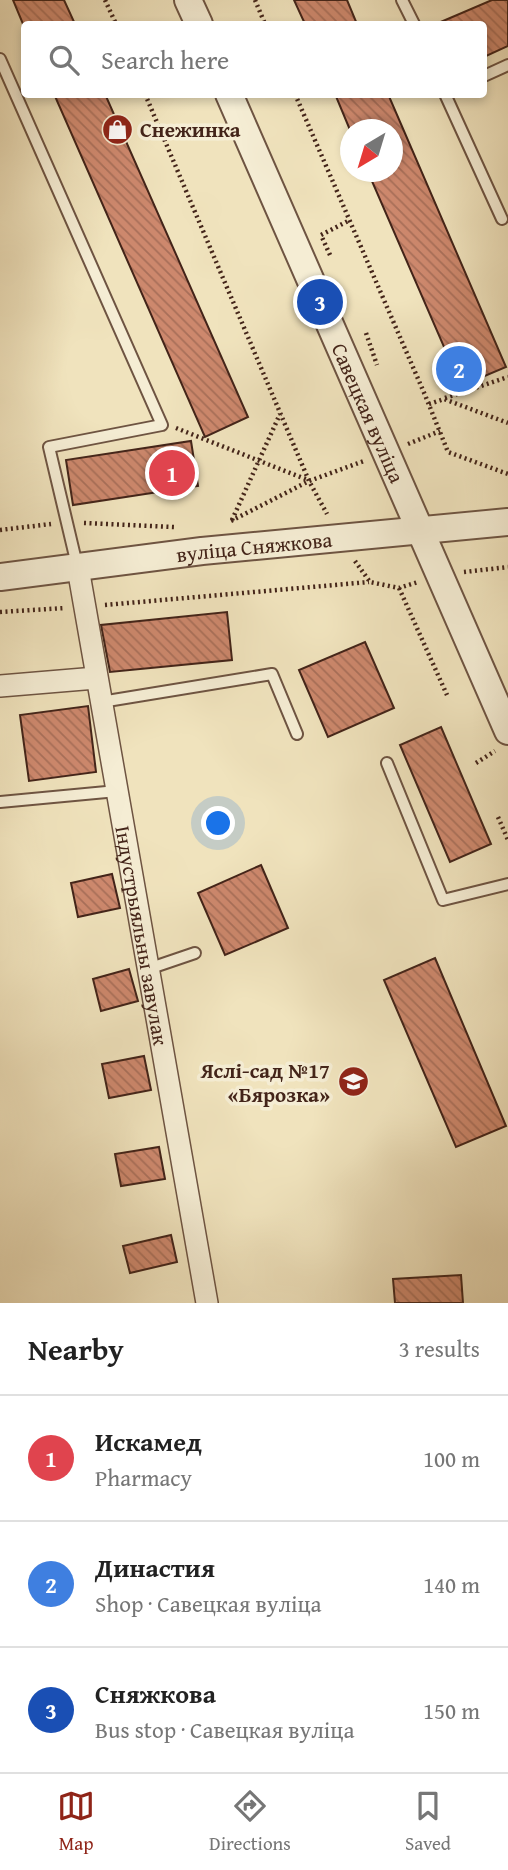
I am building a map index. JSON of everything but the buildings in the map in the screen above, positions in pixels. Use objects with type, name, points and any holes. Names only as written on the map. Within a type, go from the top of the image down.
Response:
[{"type":"street","points":[[188,0],[198,21]]},
{"type":"street","name":"Савецкая вуліца","points":[[231,98],[440,576],[503,741]]},
{"type":"street","name":"вуліца Сняжкова","points":[[0,577],[202,551],[508,522]]},
{"type":"street","name":"Індустрыяльны завулак","points":[[78,568],[207,1303]]},
{"type":"street","points":[[0,686],[96,678]]},
{"type":"lane","points":[[402,0],[412,21]]},
{"type":"lane","points":[[0,59],[162,425],[49,447],[78,568]]},
{"type":"lane","points":[[487,75],[508,65]]},
{"type":"lane","points":[[448,98],[505,218],[508,232]]},
{"type":"lane","points":[[101,702],[272,674],[298,734]]},
{"type":"lane","points":[[387,763],[443,900],[508,884]]},
{"type":"lane","points":[[0,802],[117,791]]},
{"type":"lane","points":[[148,969],[195,953]]},
{"type":"path","points":[[105,0],[115,21]]},
{"type":"path","points":[[255,0],[264,21]]},
{"type":"path","points":[[147,98],[309,481],[340,538],[370,582]]},
{"type":"path","points":[[297,98],[448,452],[508,474]]},
{"type":"path","points":[[330,255],[320,235],[350,220]]},
{"type":"path","points":[[429,404],[508,377]]},
{"type":"path","points":[[444,399],[508,424]]},
{"type":"path","points":[[280,414],[231,521],[309,481],[386,454],[440,431]]},
{"type":"path","points":[[162,425],[171,426],[309,481]]},
{"type":"path","points":[[0,612],[370,582],[399,588],[440,576],[508,566]]},
{"type":"path","points":[[399,588],[447,695]]},
{"type":"path","points":[[475,763],[503,741]]},
{"type":"path","points":[[498,817],[508,840]]},
{"type":"place","name":"Снежинка","points":[[117,129]]},
{"type":"place","name":"Сняжкова","points":[[320,302]]},
{"type":"place","name":"Династия","points":[[459,369]]},
{"type":"place","name":"Искамед","points":[[172,473]]},
{"type":"place","name":"Яслі-сад №17 «Бярозка»","points":[[353,1082]]}]
